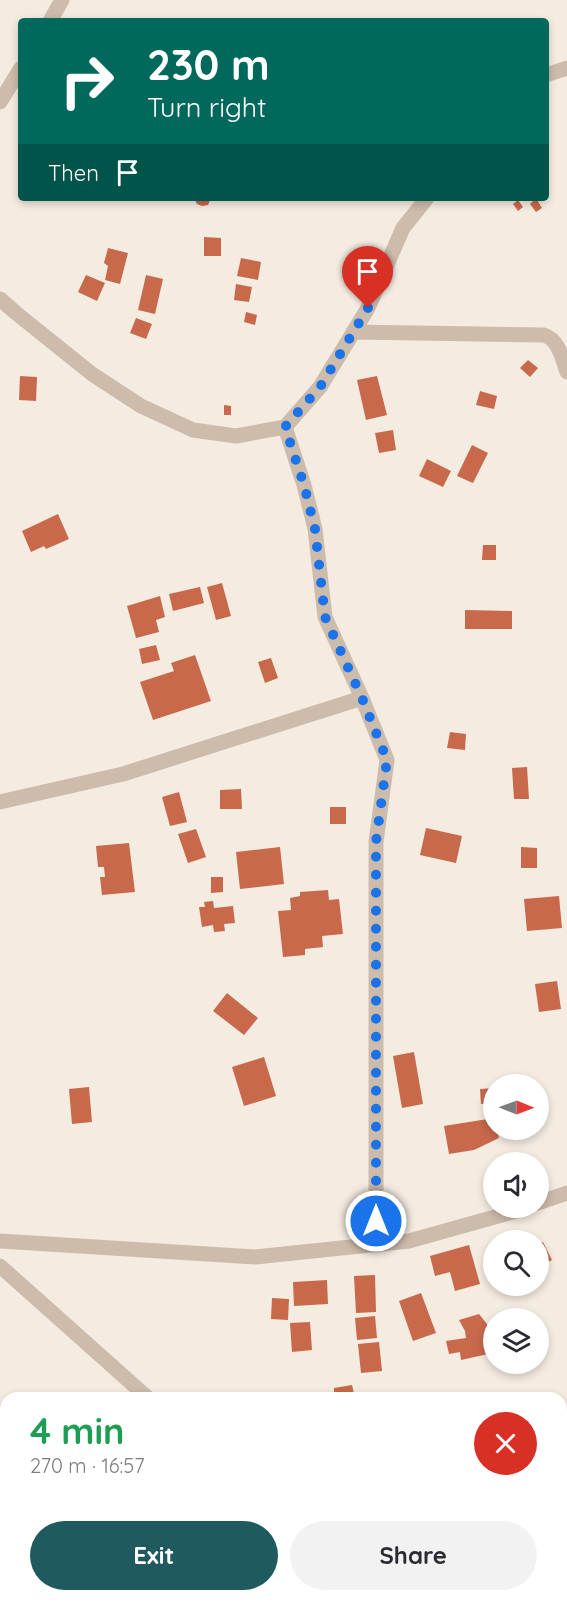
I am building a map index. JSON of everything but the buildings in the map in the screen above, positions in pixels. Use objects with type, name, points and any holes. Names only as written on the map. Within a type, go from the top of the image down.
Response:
[{"type":"street","points":[[52,18],[62,0]]},
{"type":"street","points":[[549,74],[567,68]]},
{"type":"street","points":[[0,102],[18,73]]},
{"type":"street","points":[[0,299],[92,374],[141,406],[193,430],[236,436],[285,427],[320,387],[368,308],[403,228],[425,201]]},
{"type":"street","points":[[353,332],[544,335],[551,337],[558,347],[567,372]]},
{"type":"street","points":[[285,427],[304,485],[315,529],[325,617],[387,760],[376,842],[376,1245]]},
{"type":"street","points":[[0,802],[123,774],[362,698]]},
{"type":"street","points":[[549,1199],[567,1193]]},
{"type":"street","points":[[0,1241],[255,1257],[409,1241],[491,1218]]},
{"type":"street","points":[[0,1266],[141,1392]]},
{"type":"route","points":[[368,308],[320,387],[285,427],[304,485],[315,529],[325,617],[387,760],[376,842],[376,1221]]}]
